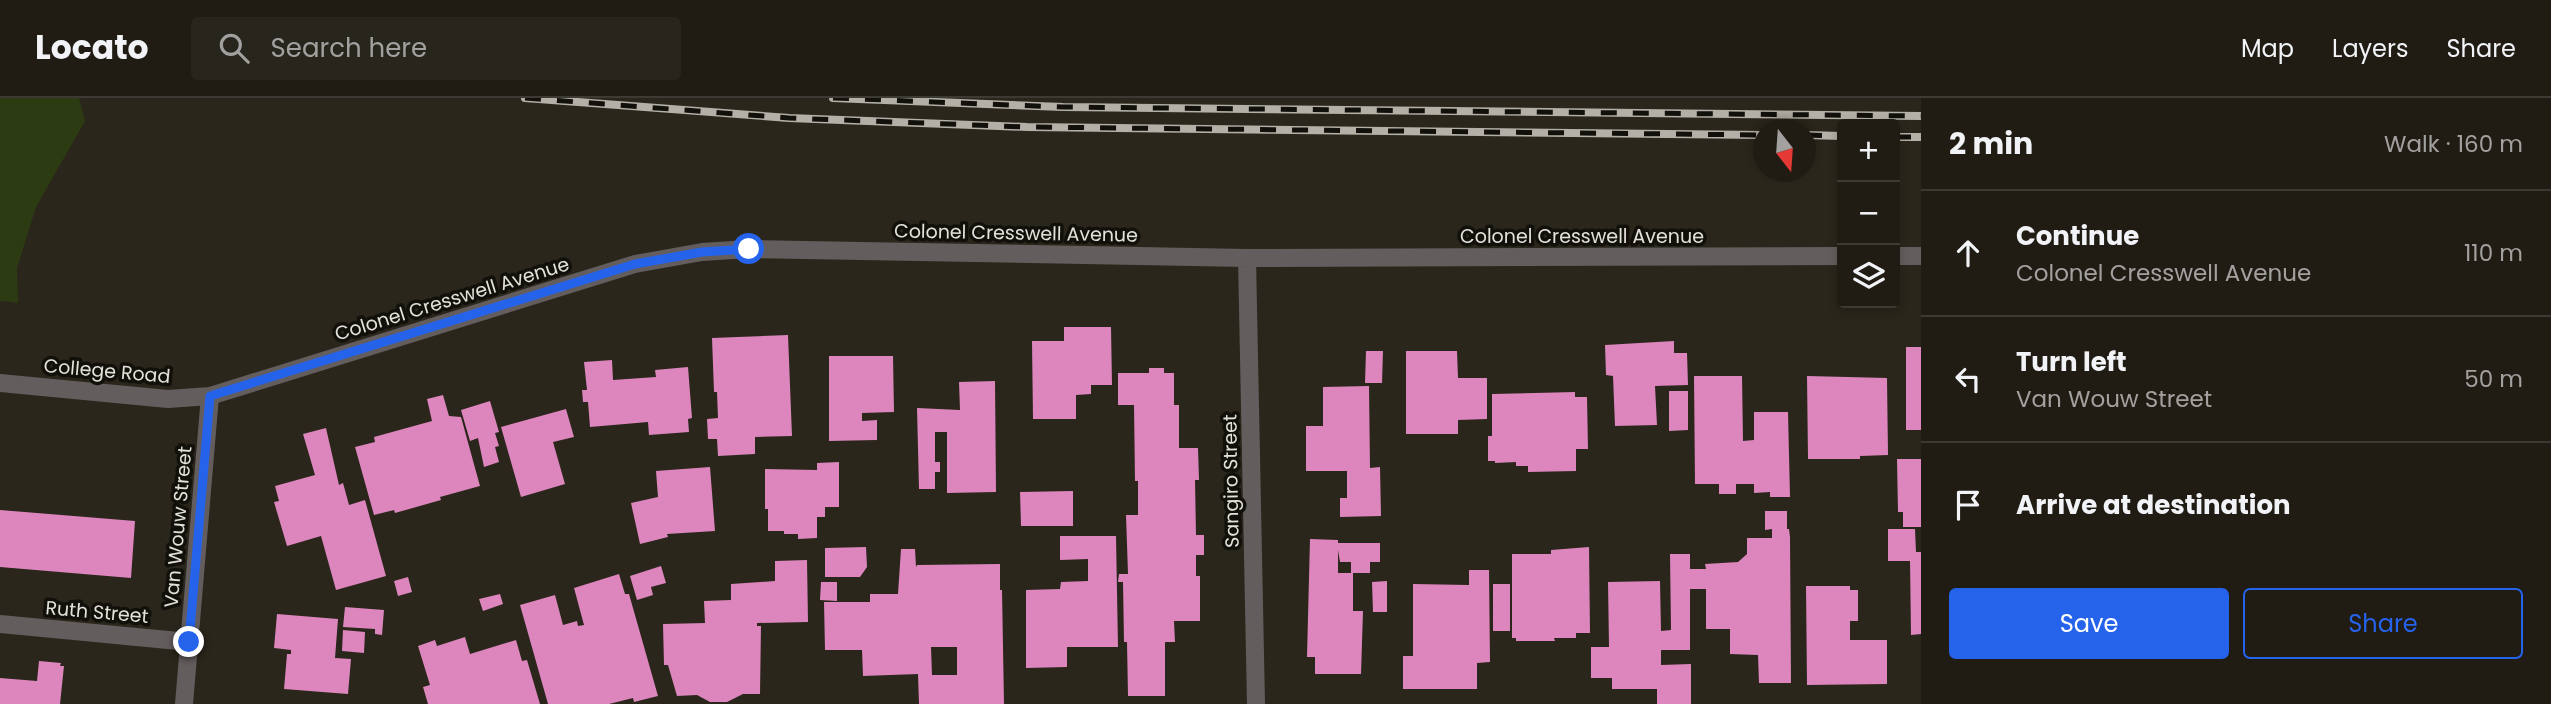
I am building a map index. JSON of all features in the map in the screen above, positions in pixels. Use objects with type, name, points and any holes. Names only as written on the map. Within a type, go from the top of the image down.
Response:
[{"type":"street","name":"Colonel Cresswell Avenue","points":[[210,396],[635,264],[702,252],[749,249],[1247,258],[1837,256]]},
{"type":"street","points":[[1900,256],[1921,256]]},
{"type":"street","name":"Sangiro Street","points":[[1247,258],[1256,704]]},
{"type":"street","name":"College Road","points":[[0,383],[168,399],[210,396]]},
{"type":"street","name":"Van Wouw Street","points":[[184,704],[210,396]]},
{"type":"street","name":"Ruth Street","points":[[0,624],[189,642]]},
{"type":"green space","points":[[0,98],[79,98],[85,121],[36,207],[17,268],[18,303],[0,301]]},
{"type":"building","points":[[1064,327],[1111,327],[1112,385],[1091,385],[1091,394],[1076,395],[1076,419],[1033,419],[1032,341],[1064,341]]},
{"type":"building","points":[[788,335],[792,436],[755,437],[755,454],[718,456],[717,439],[708,439],[707,419],[718,418],[712,338]]},
{"type":"building","points":[[1674,341],[1674,353],[1687,353],[1688,385],[1655,386],[1657,425],[1615,426],[1613,376],[1606,375],[1605,345]]},
{"type":"building","points":[[1906,347],[1921,347],[1921,430],[1906,430]]},
{"type":"building","points":[[1366,351],[1383,351],[1382,383],[1365,383]]},
{"type":"building","points":[[1406,351],[1457,351],[1458,378],[1487,378],[1487,419],[1458,420],[1458,434],[1406,434]]},
{"type":"building","points":[[829,356],[893,356],[894,412],[862,413],[862,421],[877,420],[877,440],[829,441]]},
{"type":"building","points":[[612,360],[613,380],[656,377],[655,370],[688,367],[692,418],[688,419],[689,432],[649,435],[648,422],[590,427],[588,402],[583,402],[582,390],[587,390],[584,362]]},
{"type":"building","points":[[1149,368],[1164,368],[1164,373],[1174,373],[1174,405],[1179,405],[1179,448],[1198,448],[1199,480],[1195,480],[1196,535],[1204,535],[1204,555],[1196,555],[1196,576],[1200,576],[1200,621],[1174,621],[1175,642],[1165,642],[1165,696],[1128,696],[1123,582],[1118,582],[1119,574],[1128,574],[1126,515],[1138,515],[1138,481],[1135,481],[1134,405],[1118,405],[1118,373],[1149,373]]},
{"type":"building","points":[[1694,376],[1742,376],[1743,441],[1754,440],[1754,412],[1788,412],[1790,497],[1770,497],[1770,492],[1754,493],[1754,484],[1736,484],[1736,494],[1719,494],[1719,484],[1695,484]]},
{"type":"building","points":[[1807,376],[1887,378],[1888,455],[1860,456],[1860,459],[1808,459]]},
{"type":"building","points":[[995,381],[996,492],[947,493],[947,432],[935,432],[935,462],[940,462],[940,472],[935,472],[935,489],[919,489],[917,408],[960,410],[959,382]]},
{"type":"building","points":[[1369,386],[1370,468],[1380,467],[1381,516],[1340,517],[1340,498],[1347,498],[1347,471],[1306,471],[1306,426],[1323,426],[1323,387]]},
{"type":"building","points":[[1669,391],[1688,391],[1688,430],[1669,431]]},
{"type":"building","points":[[1575,392],[1575,397],[1587,397],[1588,449],[1576,449],[1576,471],[1528,472],[1528,466],[1516,466],[1516,462],[1488,461],[1488,436],[1492,436],[1492,394]]},
{"type":"building","points":[[443,395],[449,416],[461,417],[480,486],[395,513],[394,510],[374,515],[355,447],[375,442],[374,437],[432,421],[427,399]]},
{"type":"building","points":[[490,401],[499,432],[495,433],[499,446],[495,447],[499,462],[484,467],[478,438],[470,441],[461,410]]},
{"type":"building","points":[[566,409],[574,437],[553,442],[565,484],[521,497],[501,427]]},
{"type":"building","points":[[326,428],[339,485],[343,483],[349,505],[365,500],[386,576],[336,590],[321,536],[287,546],[274,502],[279,501],[275,486],[315,475],[303,434]]},
{"type":"building","points":[[1897,459],[1921,459],[1921,527],[1903,527],[1903,512],[1898,512]]},
{"type":"building","points":[[839,462],[839,507],[825,507],[825,517],[817,517],[817,538],[798,539],[798,534],[768,531],[765,469],[817,470],[817,463]]},
{"type":"building","points":[[710,467],[715,531],[667,534],[668,537],[640,544],[631,503],[658,497],[656,471]]},
{"type":"building","points":[[1073,491],[1073,526],[1021,526],[1020,492]]},
{"type":"building","points":[[0,510],[135,521],[131,578],[0,567]]},
{"type":"building","points":[[1765,511],[1787,511],[1790,537],[1791,683],[1759,683],[1758,655],[1730,654],[1730,629],[1706,629],[1706,589],[1690,589],[1690,650],[1661,650],[1661,665],[1691,664],[1691,704],[1657,704],[1657,689],[1612,689],[1612,678],[1591,678],[1591,647],[1609,647],[1608,582],[1660,581],[1661,631],[1671,630],[1670,554],[1690,554],[1690,569],[1706,569],[1705,564],[1738,562],[1747,554],[1747,538],[1772,538],[1772,529],[1765,530]]},
{"type":"building","points":[[1888,529],[1915,529],[1916,552],[1921,552],[1921,634],[1911,635],[1910,561],[1888,561]]},
{"type":"building","points":[[1060,536],[1116,536],[1118,647],[1067,647],[1067,667],[1026,668],[1026,590],[1060,589],[1061,582],[1088,581],[1088,559],[1060,560]]},
{"type":"building","points":[[1310,539],[1338,540],[1338,543],[1380,543],[1380,562],[1370,562],[1370,573],[1353,573],[1353,611],[1363,611],[1361,674],[1315,674],[1315,657],[1307,657]],"holes":[[[1338,550],[1340,562],[1351,562],[1351,573],[1338,573]]]},
{"type":"building","points":[[866,547],[867,567],[860,577],[825,577],[825,548]]},
{"type":"building","points":[[1589,547],[1590,633],[1576,633],[1576,638],[1554,638],[1555,641],[1516,641],[1516,638],[1512,638],[1512,554],[1551,554],[1551,550]]},
{"type":"building","points":[[901,549],[915,549],[916,567],[1000,564],[1004,704],[919,704],[918,674],[863,676],[862,650],[825,650],[824,602],[870,602],[870,594],[898,594]],"holes":[[[931,647],[957,647],[957,675],[932,675]]]},
{"type":"building","points":[[807,560],[808,622],[757,623],[757,626],[761,626],[760,694],[743,694],[727,702],[710,702],[697,695],[677,696],[668,665],[664,665],[663,624],[705,623],[704,601],[731,600],[731,584],[775,581],[775,561]]},
{"type":"building","points":[[661,566],[666,583],[651,587],[653,595],[637,600],[630,576]]},
{"type":"building","points":[[1469,570],[1489,570],[1490,662],[1477,663],[1477,689],[1403,689],[1403,656],[1413,656],[1413,584],[1469,585]]},
{"type":"building","points":[[619,574],[625,594],[629,594],[658,696],[609,704],[548,704],[520,605],[555,595],[563,625],[577,621],[578,626],[584,625],[574,588]]},
{"type":"building","points":[[408,577],[412,592],[398,596],[394,581]]},
{"type":"building","points":[[1387,581],[1387,612],[1373,612],[1372,582]]},
{"type":"building","points":[[821,582],[837,582],[837,601],[820,600]]},
{"type":"building","points":[[1493,584],[1510,584],[1510,631],[1493,631]]},
{"type":"building","points":[[1806,586],[1850,586],[1850,590],[1858,590],[1858,621],[1850,621],[1850,640],[1887,640],[1887,684],[1807,685]]},
{"type":"building","points":[[500,594],[503,604],[483,611],[479,599]]},
{"type":"building","points":[[345,607],[384,610],[382,635],[375,634],[375,629],[343,627]]},
{"type":"building","points":[[277,614],[338,619],[335,658],[351,659],[348,694],[284,689],[287,654],[291,654],[291,650],[274,648]]},
{"type":"building","points":[[343,630],[365,632],[364,653],[342,651]]},
{"type":"building","points":[[465,637],[470,654],[516,640],[522,661],[527,660],[540,704],[428,704],[423,687],[430,685],[418,646],[435,640],[437,646]]},
{"type":"building","points":[[39,661],[61,663],[60,666],[64,666],[60,704],[0,704],[0,678],[37,681]]},
{"type":"railway","points":[[525,98],[789,118],[1027,127],[1753,135]]},
{"type":"railway","points":[[833,98],[1063,107],[1921,116]]},
{"type":"railway","points":[[1816,135],[1837,136]]},
{"type":"railway","points":[[1900,137],[1921,137]]},
{"type":"route","points":[[189,642],[210,396],[635,264],[702,252],[749,249]]}]
